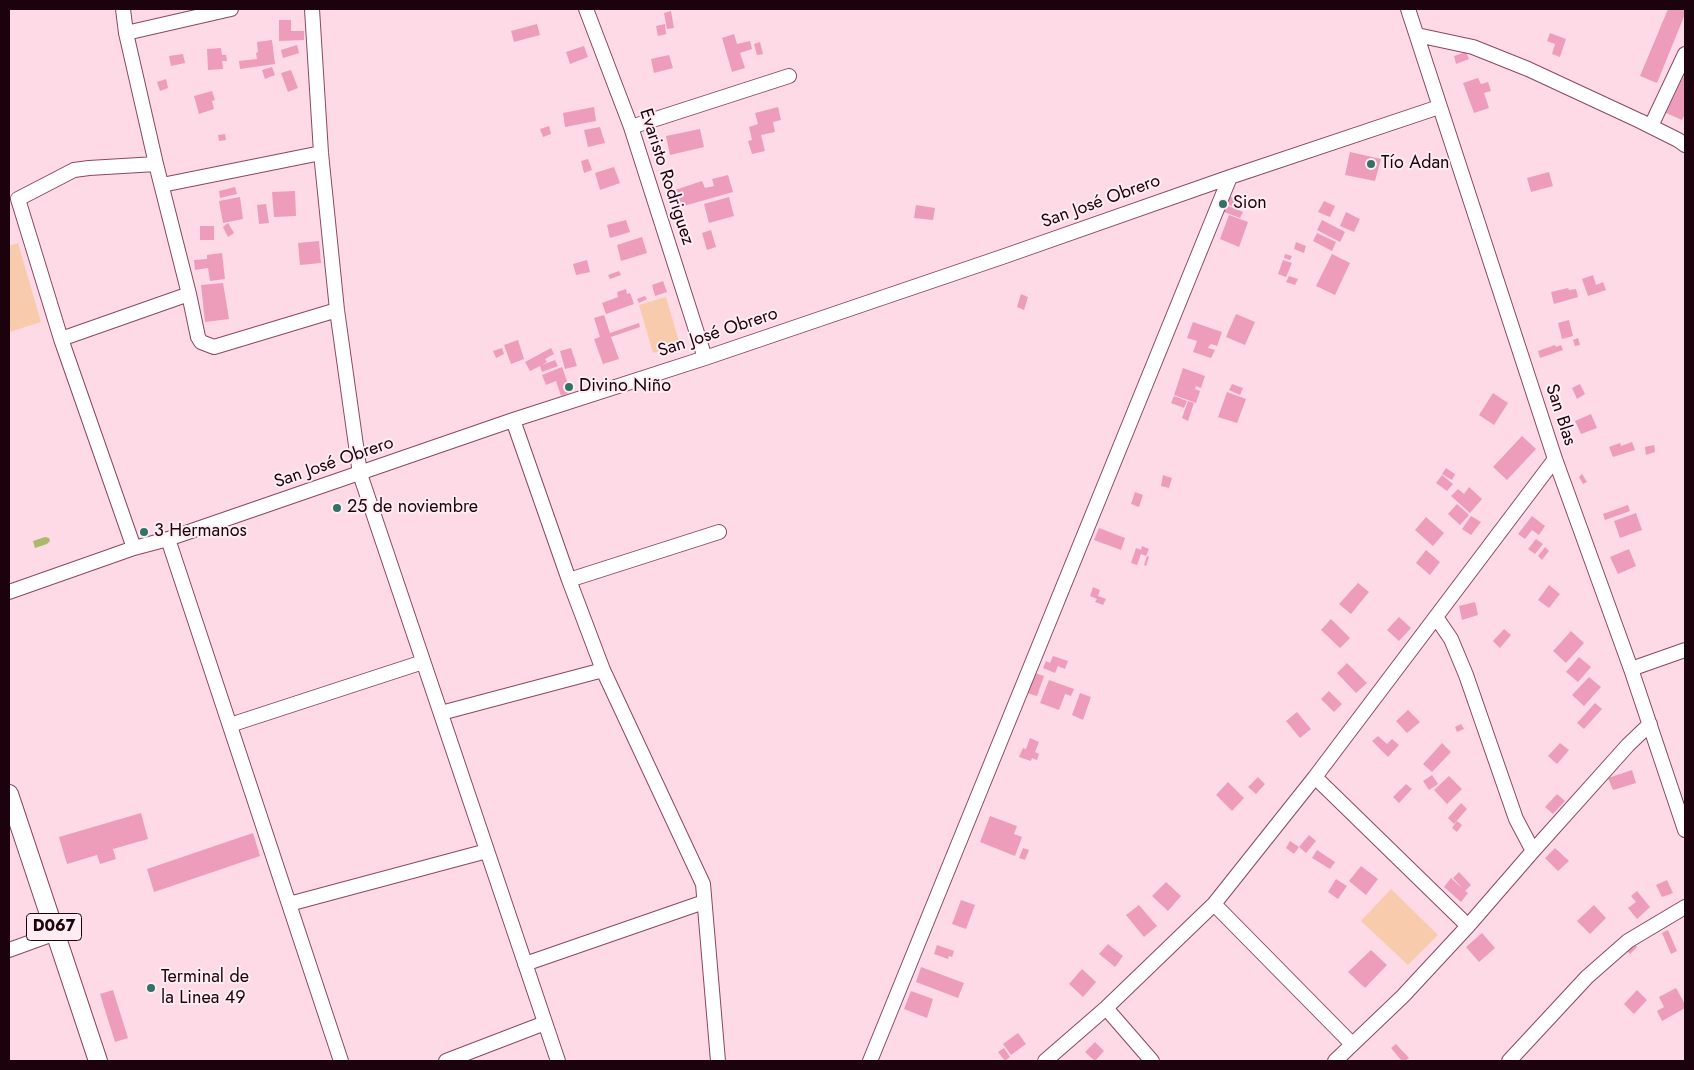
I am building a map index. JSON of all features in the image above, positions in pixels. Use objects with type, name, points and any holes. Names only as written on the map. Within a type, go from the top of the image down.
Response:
[{"type":"main road","name":"D067","points":[[9,794],[98,1061]]},
{"type":"street","points":[[123,9],[126,33],[156,164],[190,294],[198,337],[201,342],[214,347],[336,310]]},
{"type":"street","points":[[126,33],[231,9]]},
{"type":"street","points":[[312,9],[320,153],[336,310],[360,474],[558,1061]]},
{"type":"street","name":"Evaristo Rodriguez","points":[[586,9],[631,128],[705,358]]},
{"type":"street","name":"San Blas","points":[[1408,9],[1438,107],[1555,459],[1631,669],[1685,830]]},
{"type":"street","points":[[1417,35],[1473,47],[1536,72],[1651,126],[1685,145]]},
{"type":"street","points":[[1651,126],[1685,54]]},
{"type":"street","points":[[631,128],[789,76]]},
{"type":"street","name":"San José Obrero","points":[[9,592],[134,548],[168,539],[360,474],[513,420],[705,358],[1012,254],[1230,177],[1438,107]]},
{"type":"street","points":[[162,185],[320,153]]},
{"type":"street","points":[[134,548],[61,339],[18,199],[74,170],[156,164]]},
{"type":"street","points":[[870,1061],[1230,177]]},
{"type":"street","points":[[61,339],[190,294]]},
{"type":"street","points":[[513,420],[569,580],[604,670],[703,884],[718,1061]]},
{"type":"street","points":[[1045,1061],[1106,1008],[1214,904],[1316,777],[1555,459]]},
{"type":"street","points":[[569,580],[719,532]]},
{"type":"street","points":[[168,539],[341,1061]]},
{"type":"street","points":[[1436,617],[1451,639],[1466,675],[1516,819],[1533,851]]},
{"type":"street","points":[[1631,669],[1685,650]]},
{"type":"street","points":[[230,725],[423,662]]},
{"type":"street","points":[[441,713],[604,670]]},
{"type":"street","points":[[1335,1061],[1403,996],[1468,926],[1628,745],[1650,724]]},
{"type":"street","points":[[1316,777],[1468,926]]},
{"type":"street","points":[[289,904],[487,851]]},
{"type":"street","points":[[525,964],[704,902]]},
{"type":"street","points":[[1214,904],[1352,1044]]},
{"type":"street","points":[[1509,1061],[1587,977],[1628,941],[1685,906]]},
{"type":"street","points":[[9,950],[56,933]]},
{"type":"street","points":[[1106,1008],[1152,1061]]},
{"type":"street","points":[[446,1061],[545,1023]]},
{"type":"shaded area","points":[[18,243],[41,322],[9,332],[9,246]]},
{"type":"shaded area","points":[[666,297],[680,345],[653,353],[639,305]]},
{"type":"shaded area","points":[[45,537],[49,538],[50,541],[35,548],[33,541]]},
{"type":"shaded area","points":[[1391,889],[1438,935],[1408,965],[1361,921]]},
{"type":"building","points":[[1668,9],[1685,9],[1685,14],[1657,83],[1640,76]]},
{"type":"building","points":[[671,11],[674,28],[667,29],[664,13]]},
{"type":"building","points":[[279,20],[291,20],[291,31],[304,31],[304,40],[279,41]]},
{"type":"building","points":[[537,24],[540,35],[514,42],[511,31]]},
{"type":"building","points":[[665,24],[666,34],[658,36],[656,26]]},
{"type":"building","points":[[1550,33],[1566,39],[1560,57],[1552,54],[1555,44],[1547,41]]},
{"type":"building","points":[[734,34],[737,44],[750,41],[752,49],[740,53],[745,68],[732,72],[722,38]]},
{"type":"building","points":[[272,40],[275,64],[240,69],[239,61],[257,59],[257,42]]},
{"type":"building","points":[[760,42],[763,54],[757,55],[754,44]]},
{"type":"building","points":[[297,45],[299,53],[283,58],[281,50]]},
{"type":"building","points":[[584,46],[588,57],[570,64],[566,52]]},
{"type":"building","points":[[221,48],[222,55],[226,55],[227,61],[222,61],[223,69],[208,70],[207,49]]},
{"type":"building","points":[[1466,52],[1469,59],[1456,64],[1454,56]]},
{"type":"building","points":[[183,54],[185,63],[171,66],[169,56]]},
{"type":"building","points":[[669,55],[673,68],[654,73],[651,59]]},
{"type":"building","points":[[272,67],[275,75],[265,79],[262,70]]},
{"type":"building","points":[[291,70],[298,88],[288,92],[281,73]]},
{"type":"building","points":[[1685,73],[1685,114],[1682,120],[1666,113]]},
{"type":"building","points":[[1478,78],[1481,84],[1488,82],[1491,91],[1484,93],[1489,108],[1474,113],[1463,83]]},
{"type":"building","points":[[166,79],[168,88],[160,91],[157,82]]},
{"type":"building","points":[[212,91],[215,100],[212,101],[214,109],[199,114],[194,96]]},
{"type":"building","points":[[594,107],[596,121],[565,127],[563,113]]},
{"type":"building","points":[[778,107],[781,120],[773,122],[775,132],[761,135],[765,151],[752,154],[748,141],[752,140],[749,127],[758,124],[755,113]]},
{"type":"building","points":[[549,126],[551,134],[543,137],[540,129]]},
{"type":"building","points":[[600,127],[605,143],[588,147],[584,130]]},
{"type":"building","points":[[700,129],[704,147],[670,155],[666,136]]},
{"type":"building","points":[[225,134],[226,140],[219,141],[218,135]]},
{"type":"building","points":[[1350,152],[1381,159],[1375,181],[1345,175]]},
{"type":"building","points":[[588,159],[592,170],[584,173],[581,161]]},
{"type":"building","points":[[614,167],[620,183],[600,190],[595,173]]},
{"type":"building","points":[[1549,172],[1553,186],[1531,192],[1527,178]]},
{"type":"building","points":[[728,175],[733,192],[680,207],[675,190],[702,181],[705,188],[714,186],[712,179]]},
{"type":"building","points":[[235,187],[237,194],[220,198],[219,191]]},
{"type":"building","points":[[295,191],[296,216],[274,217],[272,192]]},
{"type":"building","points":[[1227,195],[1240,201],[1236,208],[1224,203]]},
{"type":"building","points":[[240,197],[243,219],[223,223],[219,201]]},
{"type":"building","points":[[729,197],[734,216],[709,223],[704,204]]},
{"type":"building","points":[[1324,201],[1335,206],[1330,217],[1318,212]]},
{"type":"building","points":[[266,204],[269,223],[259,224],[257,205]]},
{"type":"building","points":[[916,205],[935,208],[933,220],[914,218]]},
{"type":"building","points":[[1226,205],[1243,212],[1240,218],[1224,212]]},
{"type":"building","points":[[1346,212],[1360,219],[1354,232],[1340,226]]},
{"type":"building","points":[[1229,215],[1248,222],[1239,247],[1220,239]]},
{"type":"building","points":[[626,220],[630,232],[610,238],[607,225]]},
{"type":"building","points":[[1322,220],[1345,232],[1340,242],[1317,230]]},
{"type":"building","points":[[228,223],[234,233],[228,237],[223,227]]},
{"type":"building","points":[[200,226],[214,226],[214,240],[200,240]]},
{"type":"building","points":[[711,230],[716,247],[707,250],[702,233]]},
{"type":"building","points":[[1317,233],[1336,242],[1332,251],[1313,241]]},
{"type":"building","points":[[642,237],[647,253],[621,261],[617,245]]},
{"type":"building","points":[[319,241],[321,263],[300,265],[298,243]]},
{"type":"building","points":[[1296,242],[1306,246],[1304,253],[1294,249]]},
{"type":"building","points":[[222,253],[225,279],[210,281],[208,268],[195,270],[194,260],[207,259],[207,255]]},
{"type":"building","points":[[1285,254],[1292,256],[1290,260],[1284,258]]},
{"type":"building","points":[[1332,254],[1350,263],[1335,295],[1316,286]]},
{"type":"building","points":[[587,260],[590,272],[576,275],[573,264]]},
{"type":"building","points":[[1283,260],[1292,263],[1286,277],[1278,274]]},
{"type":"building","points":[[619,271],[621,275],[610,279],[608,275]]},
{"type":"building","points":[[1593,275],[1596,285],[1603,282],[1606,290],[1588,296],[1582,279]]},
{"type":"building","points":[[1289,276],[1298,279],[1295,285],[1286,282]]},
{"type":"building","points":[[663,281],[667,292],[655,296],[652,285]]},
{"type":"building","points":[[223,283],[229,319],[205,322],[201,285]]},
{"type":"building","points":[[1568,288],[1569,290],[1576,289],[1578,297],[1554,304],[1551,292]]},
{"type":"building","points":[[626,289],[627,294],[630,293],[634,304],[606,314],[602,303],[618,297],[617,292]]},
{"type":"building","points":[[1021,294],[1028,297],[1024,310],[1017,307]]},
{"type":"building","points":[[645,296],[647,299],[639,303],[637,299]]},
{"type":"building","points":[[1236,314],[1255,322],[1245,345],[1226,337]]},
{"type":"building","points":[[604,315],[610,333],[639,323],[640,327],[611,337],[619,359],[603,364],[594,339],[600,337],[594,318]]},
{"type":"building","points":[[1569,320],[1573,336],[1562,339],[1558,323]]},
{"type":"building","points":[[1193,322],[1222,332],[1217,346],[1211,344],[1208,348],[1215,350],[1211,358],[1193,352],[1197,341],[1187,338]]},
{"type":"building","points":[[1578,338],[1580,345],[1575,346],[1573,340]]},
{"type":"building","points":[[518,340],[524,359],[511,364],[504,345]]},
{"type":"building","points":[[1555,345],[1556,347],[1561,345],[1563,350],[1540,358],[1538,351]]},
{"type":"building","points":[[502,348],[504,354],[496,358],[493,351]]},
{"type":"building","points":[[551,348],[554,354],[545,359],[547,362],[542,365],[555,360],[558,366],[542,372],[540,366],[530,371],[525,362]]},
{"type":"building","points":[[571,348],[577,366],[565,369],[560,351]]},
{"type":"building","points":[[562,367],[571,392],[561,396],[556,381],[546,385],[542,375]]},
{"type":"building","points":[[1183,368],[1205,376],[1201,388],[1196,386],[1195,389],[1200,391],[1196,403],[1174,395]]},
{"type":"building","points":[[1232,384],[1243,388],[1240,395],[1229,390]]},
{"type":"building","points":[[1580,384],[1585,394],[1577,399],[1572,388]]},
{"type":"building","points":[[1227,392],[1246,399],[1237,423],[1218,417]]},
{"type":"building","points":[[1493,393],[1508,403],[1494,425],[1479,415]]},
{"type":"building","points":[[1174,396],[1187,401],[1184,408],[1171,403]]},
{"type":"building","points":[[1188,401],[1194,403],[1188,421],[1182,418]]},
{"type":"building","points":[[1591,414],[1597,428],[1581,434],[1575,421]]},
{"type":"building","points":[[1522,436],[1536,449],[1507,480],[1493,467]]},
{"type":"building","points":[[1632,442],[1635,450],[1613,457],[1609,447],[1620,443],[1621,446]]},
{"type":"building","points":[[1654,445],[1655,452],[1646,455],[1645,447]]},
{"type":"building","points":[[1446,468],[1455,474],[1452,480],[1442,474]]},
{"type":"building","points":[[1582,474],[1587,482],[1583,484],[1579,477]]},
{"type":"building","points":[[1163,475],[1172,478],[1169,488],[1161,486]]},
{"type":"building","points":[[1442,475],[1453,484],[1447,491],[1436,483]]},
{"type":"building","points":[[1469,487],[1482,499],[1470,513],[1451,496],[1458,489],[1464,494]]},
{"type":"building","points":[[1135,492],[1143,495],[1139,507],[1131,504]]},
{"type":"building","points":[[1457,504],[1469,515],[1460,525],[1448,514]]},
{"type":"building","points":[[1628,505],[1630,511],[1605,520],[1603,514]]},
{"type":"building","points":[[1636,513],[1642,530],[1620,538],[1614,521]]},
{"type":"building","points":[[1471,516],[1481,522],[1471,535],[1462,529]]},
{"type":"building","points":[[1532,516],[1545,526],[1539,535],[1532,530],[1525,539],[1518,534]]},
{"type":"building","points":[[1426,517],[1444,533],[1433,546],[1415,530]]},
{"type":"building","points":[[1099,528],[1125,538],[1121,550],[1094,540]]},
{"type":"building","points":[[1536,539],[1543,544],[1535,554],[1528,549]]},
{"type":"building","points":[[1142,546],[1149,549],[1146,556],[1141,554],[1137,565],[1131,563],[1136,548],[1141,550]]},
{"type":"building","points":[[1545,547],[1549,551],[1542,560],[1538,556]]},
{"type":"building","points":[[1629,549],[1636,566],[1618,574],[1610,557]]},
{"type":"building","points":[[1426,550],[1440,562],[1430,575],[1416,563]]},
{"type":"building","points":[[1147,556],[1149,557],[1146,566],[1144,565]]},
{"type":"building","points":[[1358,583],[1369,592],[1351,614],[1339,604]]},
{"type":"building","points":[[1549,585],[1560,594],[1549,608],[1538,600]]},
{"type":"building","points":[[1093,587],[1100,590],[1098,596],[1106,599],[1103,605],[1095,602],[1097,599],[1090,596]]},
{"type":"building","points":[[1475,602],[1478,615],[1462,620],[1459,606]]},
{"type":"building","points":[[1399,617],[1411,628],[1399,641],[1387,630]]},
{"type":"building","points":[[1331,619],[1350,638],[1340,648],[1321,630]]},
{"type":"building","points":[[1504,629],[1511,635],[1500,648],[1493,641]]},
{"type":"building","points":[[1571,631],[1584,643],[1566,663],[1553,651]]},
{"type":"building","points":[[1053,656],[1068,661],[1065,669],[1058,666],[1055,673],[1043,668],[1046,661],[1050,663]]},
{"type":"building","points":[[1579,657],[1591,667],[1578,682],[1566,672]]},
{"type":"building","points":[[1347,663],[1367,683],[1356,693],[1337,673]]},
{"type":"building","points":[[1032,672],[1044,676],[1037,696],[1024,692]]},
{"type":"building","points":[[1589,677],[1601,687],[1584,706],[1572,695]]},
{"type":"building","points":[[1049,680],[1074,689],[1071,696],[1065,694],[1059,710],[1040,703]]},
{"type":"building","points":[[1329,691],[1342,704],[1334,712],[1321,699]]},
{"type":"building","points":[[1080,693],[1091,697],[1083,720],[1072,715]]},
{"type":"building","points":[[1595,703],[1602,709],[1584,729],[1577,723]]},
{"type":"building","points":[[1408,710],[1420,722],[1407,733],[1396,721]]},
{"type":"building","points":[[1297,712],[1311,729],[1300,738],[1286,721]]},
{"type":"building","points":[[1461,724],[1464,729],[1457,732],[1455,727]]},
{"type":"building","points":[[1378,736],[1387,744],[1392,739],[1399,745],[1388,757],[1372,741]]},
{"type":"building","points":[[1030,738],[1039,742],[1035,752],[1039,754],[1037,760],[1032,758],[1031,761],[1019,757],[1023,748],[1026,749]]},
{"type":"building","points":[[1442,743],[1451,752],[1432,772],[1423,764]]},
{"type":"building","points":[[1560,743],[1569,750],[1557,764],[1548,756]]},
{"type":"building","points":[[1632,770],[1636,783],[1613,790],[1608,778]]},
{"type":"building","points":[[1432,775],[1438,784],[1429,790],[1423,781]]},
{"type":"building","points":[[1449,776],[1462,789],[1447,804],[1434,790]]},
{"type":"building","points":[[1258,777],[1265,784],[1256,794],[1248,787]]},
{"type":"building","points":[[1228,782],[1244,798],[1232,811],[1216,795]]},
{"type":"building","points":[[1406,784],[1412,789],[1399,803],[1393,797]]},
{"type":"building","points":[[1557,794],[1565,801],[1553,814],[1545,807]]},
{"type":"building","points":[[1461,803],[1467,809],[1454,824],[1448,818]]},
{"type":"building","points":[[141,813],[148,839],[113,849],[116,859],[100,864],[97,855],[67,864],[59,837]]},
{"type":"building","points":[[990,816],[1017,826],[1014,834],[1022,837],[1015,856],[980,842]]},
{"type":"building","points":[[1457,821],[1462,825],[1457,832],[1452,828]]},
{"type":"building","points":[[253,833],[260,856],[154,892],[147,869]]},
{"type":"building","points":[[1309,835],[1316,841],[1306,853],[1299,847]]},
{"type":"building","points":[[1290,841],[1299,847],[1294,854],[1286,848]]},
{"type":"building","points":[[1023,848],[1029,850],[1025,860],[1019,858]]},
{"type":"building","points":[[1555,848],[1569,861],[1558,871],[1545,858]]},
{"type":"building","points":[[1317,850],[1335,862],[1330,869],[1312,858]]},
{"type":"building","points":[[1361,866],[1378,879],[1366,895],[1349,881]]},
{"type":"building","points":[[1459,872],[1471,885],[1465,891],[1468,893],[1461,902],[1444,887],[1451,878],[1463,889],[1453,878]]},
{"type":"building","points":[[1336,879],[1347,886],[1338,899],[1328,892]]},
{"type":"building","points":[[1667,880],[1673,893],[1662,897],[1656,885]]},
{"type":"building","points":[[1166,882],[1181,896],[1168,911],[1152,896]]},
{"type":"building","points":[[1637,891],[1650,907],[1637,919],[1628,908],[1636,902],[1631,896]]},
{"type":"building","points":[[961,900],[975,905],[966,929],[952,924]]},
{"type":"building","points":[[1139,905],[1157,926],[1144,937],[1126,915]]},
{"type":"building","points":[[1594,905],[1606,918],[1590,934],[1577,921]]},
{"type":"building","points":[[1668,930],[1677,951],[1671,954],[1662,933]]},
{"type":"building","points":[[1482,933],[1495,948],[1479,962],[1466,947]]},
{"type":"building","points":[[1634,943],[1637,947],[1630,954],[1626,950]]},
{"type":"building","points":[[1108,944],[1123,956],[1115,967],[1099,954]]},
{"type":"building","points":[[937,945],[954,951],[952,957],[949,956],[948,959],[934,954]]},
{"type":"building","points":[[1371,950],[1387,965],[1365,988],[1348,972]]},
{"type":"building","points":[[921,967],[964,983],[958,998],[916,982]]},
{"type":"building","points":[[1082,969],[1096,982],[1083,997],[1069,984]]},
{"type":"building","points":[[1676,988],[1685,1004],[1685,1008],[1662,1021],[1657,1011],[1664,1007],[1659,997]]},
{"type":"building","points":[[113,990],[128,1038],[115,1042],[100,994]]},
{"type":"building","points":[[1637,990],[1647,1000],[1634,1014],[1624,1004]]},
{"type":"building","points":[[911,991],[933,999],[927,1018],[904,1009]]},
{"type":"building","points":[[1018,1033],[1026,1044],[1011,1055],[1003,1044]]},
{"type":"building","points":[[1095,1042],[1104,1051],[1095,1061],[1085,1052]]},
{"type":"building","points":[[1396,1044],[1409,1058],[1405,1061],[1402,1061],[1391,1048]]},
{"type":"building","points":[[1004,1048],[1010,1057],[1005,1061],[998,1052]]},
{"type":"place","name":"Tío Adan","points":[[1371,164]]},
{"type":"place","name":"Sion","points":[[1223,204]]},
{"type":"place","name":"Divino Niño","points":[[569,387]]},
{"type":"place","name":"25 de noviembre","points":[[337,508]]},
{"type":"place","name":"3 Hermanos","points":[[144,532]]},
{"type":"place","name":"Terminal de la Linea 49","points":[[151,988]]}]
